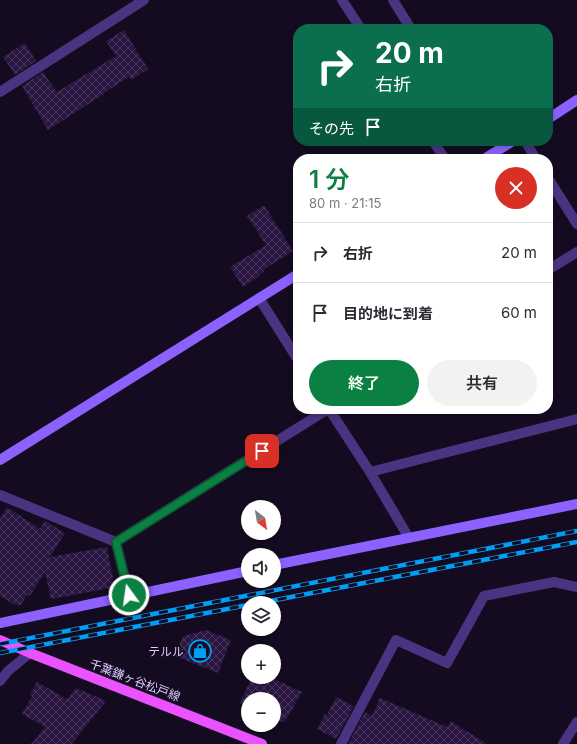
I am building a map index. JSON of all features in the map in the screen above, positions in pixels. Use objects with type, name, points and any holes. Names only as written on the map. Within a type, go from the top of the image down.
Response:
[{"type":"main road","name":"千葉鎌ヶ谷松戸線","points":[[0,640],[262,744]]},
{"type":"street","points":[[0,92],[144,0]]},
{"type":"street","points":[[342,0],[358,24]]},
{"type":"street","points":[[393,0],[408,24]]},
{"type":"street","points":[[553,116],[577,100]]},
{"type":"street","points":[[492,154],[505,146]]},
{"type":"street","points":[[553,186],[577,224]]},
{"type":"street","points":[[553,267],[577,252]]},
{"type":"street","points":[[0,460],[293,277]]},
{"type":"street","points":[[259,298],[293,352]]},
{"type":"street","points":[[116,542],[320,414]]},
{"type":"street","points":[[331,414],[370,472],[409,538]]},
{"type":"street","points":[[370,472],[577,420]]},
{"type":"street","points":[[0,495],[116,542]]},
{"type":"street","points":[[281,564],[577,504]]},
{"type":"street","points":[[116,542],[129,595]]},
{"type":"street","points":[[0,623],[241,572]]},
{"type":"street","points":[[341,744],[396,640],[447,662],[484,596],[554,582],[577,587]]},
{"type":"street","points":[[0,681],[8,671],[30,653]]},
{"type":"street","points":[[563,744],[577,722]]},
{"type":"building","points":[[124,30],[148,69],[131,80],[129,77],[48,130],[22,86],[43,72],[57,92],[116,56],[106,41]]},
{"type":"building","points":[[25,43],[36,61],[15,75],[3,57]]},
{"type":"building","points":[[264,205],[293,251],[263,270],[264,272],[259,275],[260,276],[243,287],[230,267],[266,245],[247,216]]},
{"type":"building","points":[[7,507],[40,529],[45,521],[65,533],[50,557],[107,547],[113,578],[110,588],[51,599],[45,572],[30,596],[27,595],[20,606],[15,605],[0,596],[0,518]]},
{"type":"building","points":[[206,630],[231,640],[218,673],[175,656],[183,636]]},
{"type":"building","points":[[37,682],[67,699],[76,688],[106,701],[72,744],[31,744],[45,727],[22,714],[32,696],[30,694]]},
{"type":"building","points":[[281,682],[302,692],[284,723],[281,722],[281,692],[245,692],[249,684],[281,684]]},
{"type":"building","points":[[336,697],[354,706],[336,739],[317,729],[325,714],[327,715]]},
{"type":"building","points":[[380,698],[447,727],[451,721],[487,744],[348,744],[365,712],[372,716]]},
{"type":"railway","points":[[0,644],[577,531]]},
{"type":"railway","points":[[281,599],[577,542]]},
{"type":"railway","points":[[0,653],[241,606]]},
{"type":"place","name":"テルル","points":[[200,651]]},
{"type":"route","points":[[129,595],[116,542],[262,451]]}]
